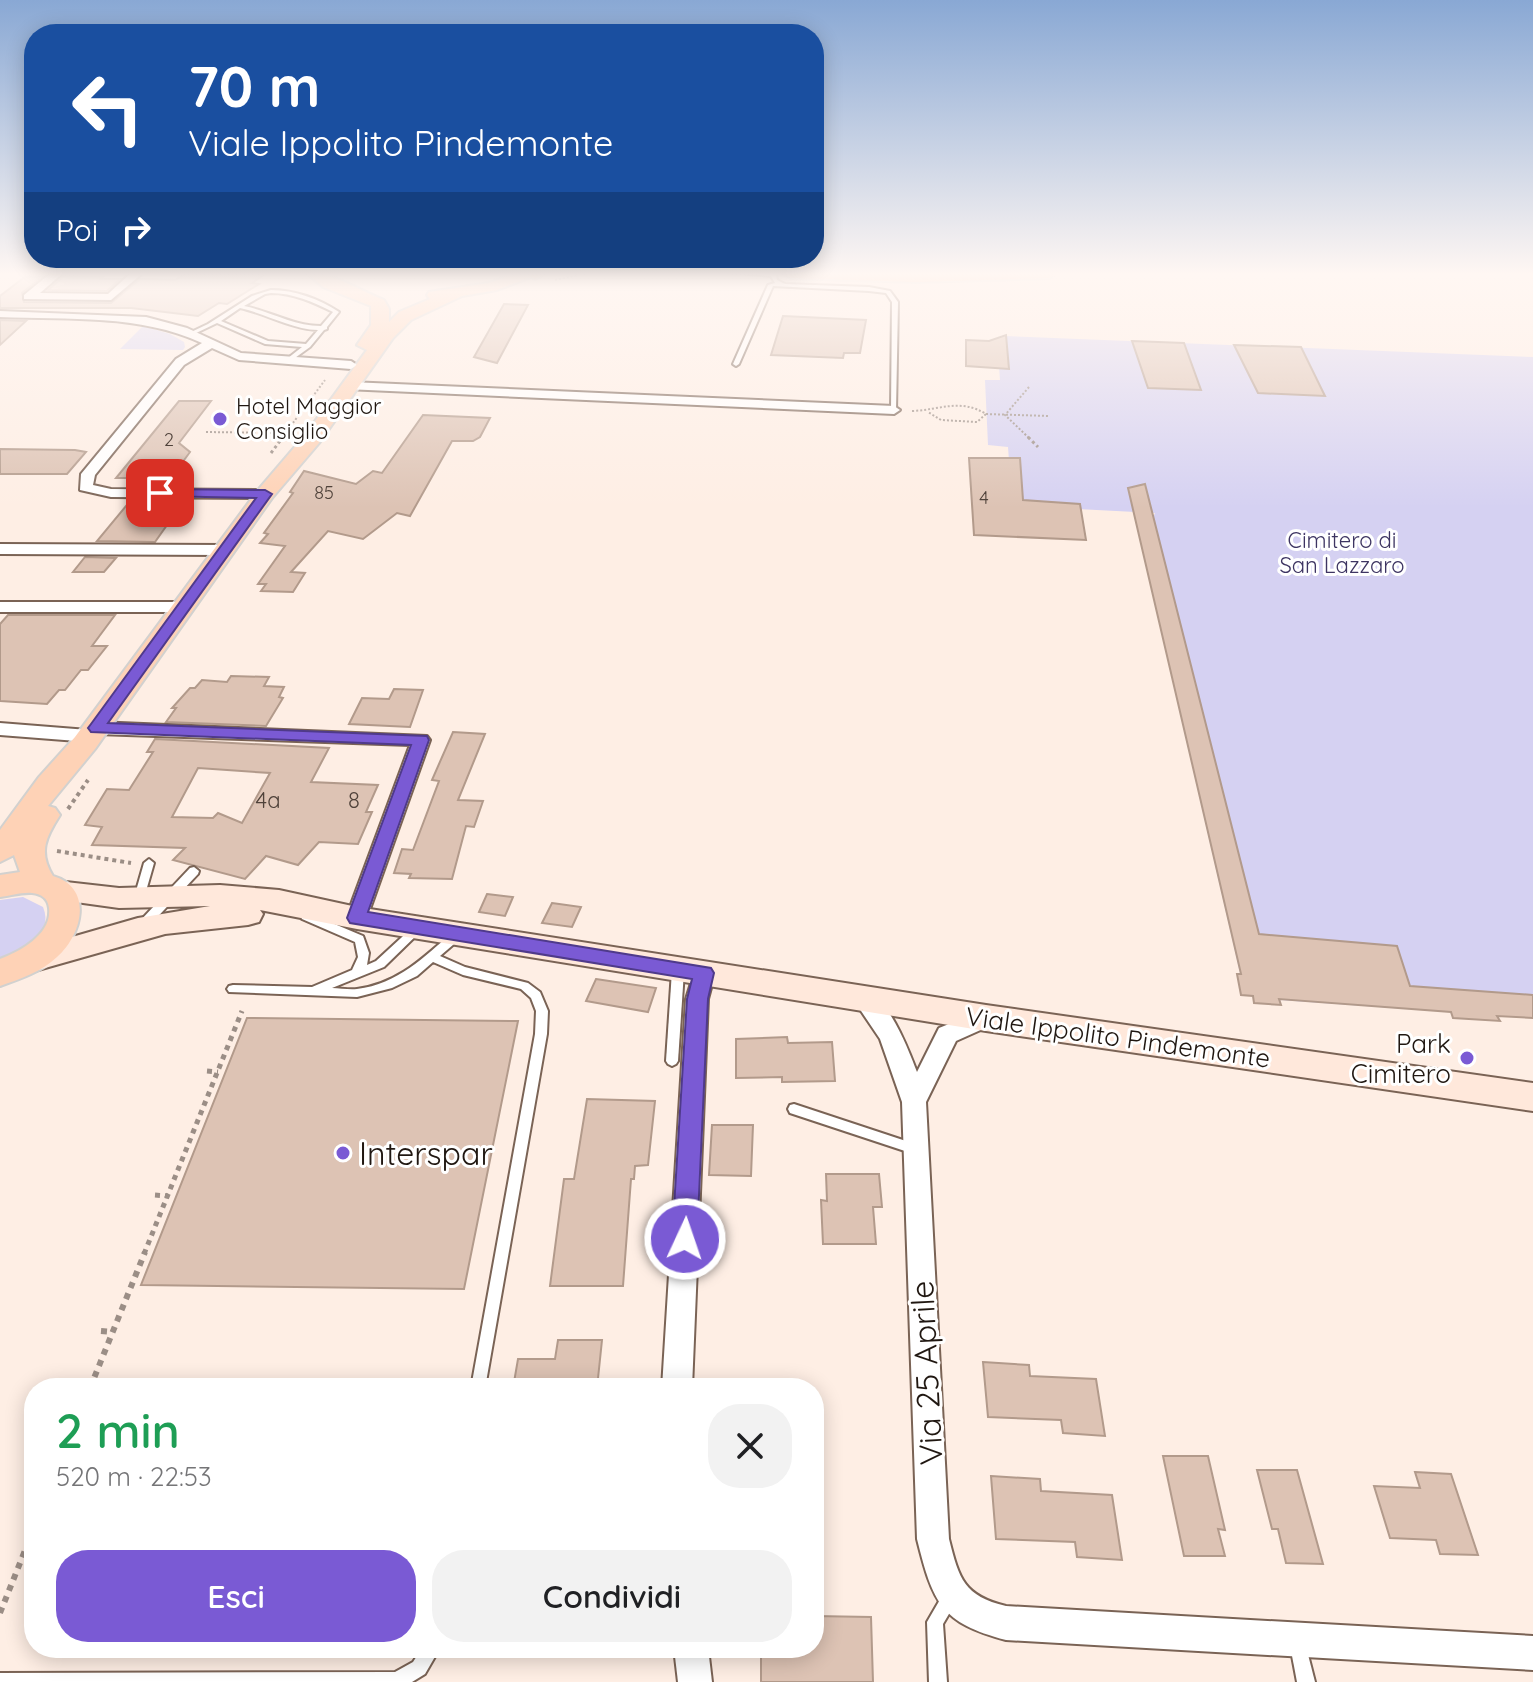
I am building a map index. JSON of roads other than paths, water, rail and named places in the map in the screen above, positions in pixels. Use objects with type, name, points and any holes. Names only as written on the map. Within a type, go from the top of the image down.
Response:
[{"type":"main road","points":[[269,489],[343,365],[356,350]]},
{"type":"main road","points":[[10,970],[50,946],[63,930],[68,914],[66,902],[29,865],[26,851],[35,830],[183,607],[269,489],[312,439],[375,350]]},
{"type":"main road","points":[[0,852],[49,784],[88,750]]},
{"type":"main road","points":[[0,886],[27,883],[50,888]]},
{"type":"street","points":[[196,350],[188,354],[88,474],[85,487],[111,493],[269,489]]},
{"type":"street","points":[[175,371],[191,361],[223,351],[245,358],[343,365]]},
{"type":"street","points":[[350,386],[894,410]]},
{"type":"street","points":[[0,549],[225,550]]},
{"type":"street","points":[[0,607],[183,607]]},
{"type":"street","points":[[0,729],[88,750],[421,740],[357,918]]},
{"type":"street","name":"Viale Ippolito Pindemonte","points":[[50,888],[139,898],[220,895],[279,901],[357,918],[864,999],[1533,1097]]},
{"type":"street","name":"Viale Ippolito Pindemonte","points":[[10,970],[138,929],[213,915],[357,918]]},
{"type":"street","points":[[678,1378],[697,999],[691,971]]},
{"type":"street","name":"Via 25 Aprile","points":[[864,999],[886,1024],[896,1043],[914,1102],[933,1539],[939,1565],[953,1593],[973,1614],[1006,1623],[1533,1653]]},
{"type":"street","name":"Via 25 Aprile","points":[[914,1102],[947,1035],[986,1018]]},
{"type":"street","points":[[692,1658],[695,1682]]},
{"type":"lane","points":[[286,362],[302,350]]},
{"type":"lane","points":[[736,364],[742,350]]},
{"type":"lane","points":[[893,350],[894,410]]},
{"type":"lane","points":[[139,898],[148,865]]},
{"type":"lane","points":[[138,929],[194,871]]},
{"type":"lane","points":[[304,915],[359,939],[365,951],[363,963],[354,976]]},
{"type":"lane","points":[[315,990],[380,964],[419,928]]},
{"type":"lane","points":[[233,989],[357,993],[388,985],[413,973],[458,934]]},
{"type":"lane","points":[[431,957],[463,971],[524,986],[536,995],[542,1011],[541,1034],[480,1378]]},
{"type":"lane","points":[[672,1061],[691,971]]},
{"type":"lane","points":[[794,1109],[916,1150]]},
{"type":"lane","points":[[938,1682],[935,1622],[953,1593]]},
{"type":"lane","points":[[1296,1640],[1306,1682]]},
{"type":"lane","points":[[0,1682],[397,1681],[419,1668],[426,1658]]},
{"type":"place","name":"Hotel Maggior Consiglio","points":[[220,419]]},
{"type":"place","name":"Park Cimitero","points":[[1467,1058]]},
{"type":"place","name":"Interspar","points":[[343,1153]]},
{"type":"park label","name":"Cimitero di San Lazzaro","points":[[1342,552]]}]
